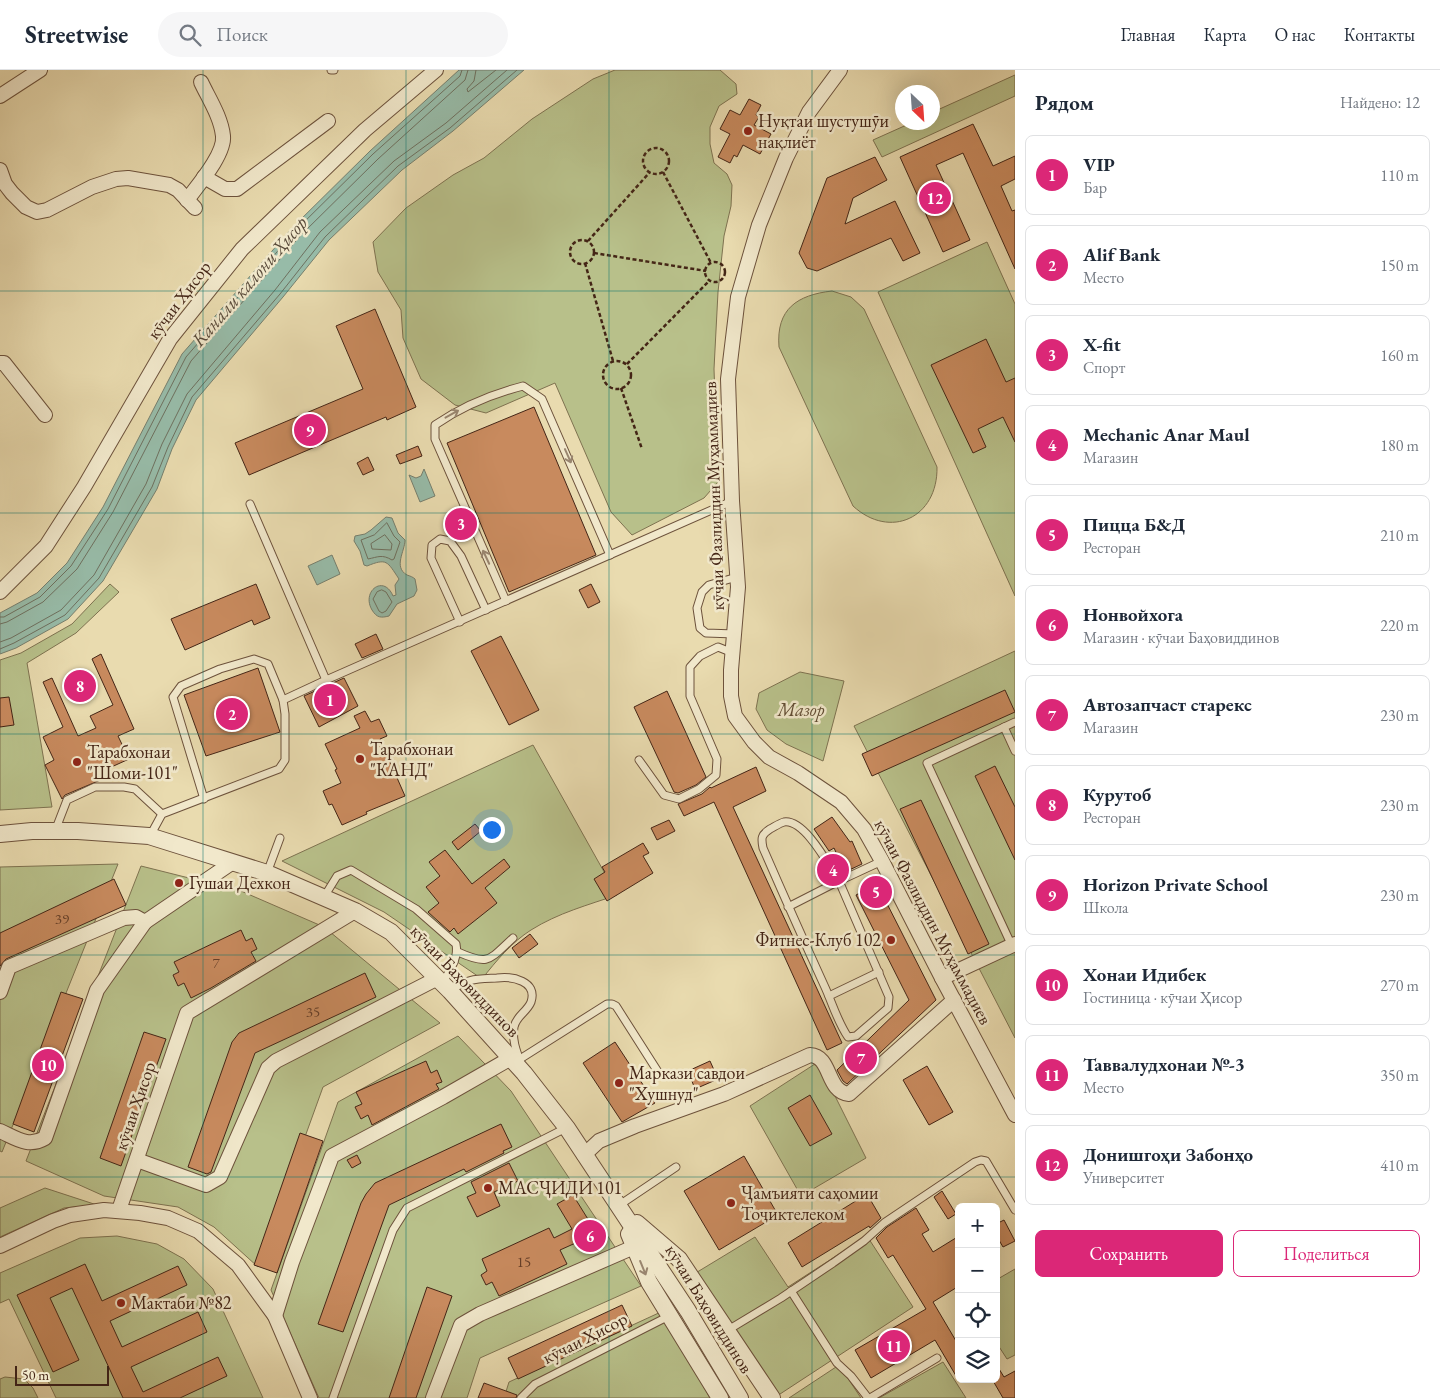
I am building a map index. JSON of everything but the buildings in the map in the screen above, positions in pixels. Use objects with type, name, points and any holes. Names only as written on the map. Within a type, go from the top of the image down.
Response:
[{"type":"street","points":[[0,96],[40,70]]},
{"type":"street","name":"кӯчаи Ҳисор","points":[[0,592],[46,546],[84,487],[170,339],[242,249],[365,130],[436,70]]},
{"type":"street","name":"кӯчаи Фазлиддин Муҳаммадиев","points":[[840,70],[809,112],[786,158],[759,225],[738,297],[728,379],[732,501],[737,578],[731,696],[735,716],[754,742],[769,756],[841,802],[864,830],[1015,1115]]},
{"type":"street","points":[[0,170],[5,184],[12,193],[26,207],[37,212],[47,210],[92,187],[122,178],[169,185],[178,190],[191,204],[204,177],[216,161],[224,138],[217,114],[201,82]]},
{"type":"street","points":[[204,177],[225,189],[237,189],[328,121]]},
{"type":"street","points":[[0,363],[4,363],[45,415]]},
{"type":"street","name":"кӯчаи Баҳовиддинов","points":[[0,834],[78,830],[149,836],[267,872],[324,897],[391,932],[518,1063],[567,1128],[688,1311],[740,1398]]},
{"type":"street","points":[[0,1131],[29,1144],[38,1143],[45,1138],[97,990],[145,922],[233,862]]},
{"type":"street","name":"кӯчаи Ҳисор","points":[[119,1210],[187,1013],[354,912]]},
{"type":"street","points":[[0,992],[9,967],[124,918],[136,917],[145,922]]},
{"type":"street","points":[[942,978],[1013,945]]},
{"type":"street","points":[[136,1160],[206,1185],[214,1182],[220,1178],[268,1068],[276,1061],[443,985]]},
{"type":"street","points":[[584,1155],[599,1140],[724,1094],[810,1054],[821,1058],[836,1089],[849,1094],[954,1000]]},
{"type":"street","points":[[275,1316],[292,1262],[332,1156],[443,1097],[518,1063]]},
{"type":"street","points":[[618,1207],[649,1282],[720,1398]]},
{"type":"street","points":[[618,1207],[679,1258],[772,1398]]},
{"type":"street","points":[[0,1246],[70,1215],[104,1210],[119,1210],[168,1218],[198,1231],[238,1265],[275,1316],[310,1398]]},
{"type":"street","points":[[433,1398],[461,1325],[480,1314],[634,1247]]},
{"type":"lane","points":[[506,601],[435,439],[435,424],[451,414],[500,392],[523,386],[542,399],[610,555]]},
{"type":"lane","points":[[283,700],[732,501]]},
{"type":"lane","points":[[250,504],[326,680]]},
{"type":"lane","points":[[460,622],[431,558],[432,545],[440,540],[450,541],[461,556],[486,610]]},
{"type":"lane","points":[[735,634],[706,634],[700,628],[697,608],[702,592],[710,585],[737,578]]},
{"type":"lane","points":[[638,760],[664,795],[679,799],[699,789],[716,776],[717,759],[690,696],[690,667],[700,656],[718,647],[733,653]]},
{"type":"lane","points":[[149,836],[162,814],[204,799],[279,769],[285,760],[285,714],[283,700],[268,664],[254,659],[220,669],[181,686],[174,697],[204,799]]},
{"type":"lane","points":[[1013,945],[926,762],[1015,722]]},
{"type":"lane","points":[[1004,727],[1015,752]]},
{"type":"lane","points":[[55,831],[67,800],[95,787],[135,789],[162,814]]},
{"type":"lane","points":[[784,822],[792,823],[801,828],[810,837],[839,881],[889,997],[888,1008],[856,1036],[848,1037],[841,1027],[829,996],[762,848],[761,838],[763,833],[784,822]]},
{"type":"lane","points":[[267,872],[280,838]]},
{"type":"lane","points":[[788,907],[882,862]]},
{"type":"lane","points":[[324,897],[337,876],[351,870],[416,910],[456,944],[458,952],[443,985]]},
{"type":"lane","points":[[458,952],[476,960],[485,960],[492,957],[513,938]]},
{"type":"lane","points":[[829,996],[879,972]]},
{"type":"lane","points":[[443,985],[460,983],[469,979],[506,977],[519,979],[527,983],[532,993],[531,1002],[518,1017],[514,1026],[514,1044],[518,1063],[607,1004],[612,1004],[616,1006],[660,1075]]},
{"type":"lane","points":[[333,1398],[393,1230],[407,1208],[567,1128]]},
{"type":"lane","points":[[728,1330],[791,1291],[864,1241],[884,1223],[926,1194],[981,1160],[986,1161],[1015,1210]]},
{"type":"lane","points":[[618,1207],[676,1168]]},
{"type":"lane","points":[[791,1291],[837,1363],[851,1376],[869,1398],[937,1358]]},
{"type":"lane","name":"кӯчаи Ҳисор","points":[[521,1398],[535,1384],[669,1316]]},
{"type":"path","points":[[654,148],[659,148],[667,154],[669,164],[663,172],[658,174],[650,172],[644,168],[643,158],[645,153],[654,148]]},
{"type":"path","points":[[588,241],[650,172]]},
{"type":"path","points":[[663,172],[712,262]]},
{"type":"path","points":[[580,240],[588,241],[594,248],[594,253],[590,261],[586,263],[577,262],[573,259],[571,250],[572,246],[580,240]]},
{"type":"path","points":[[594,253],[706,271]]},
{"type":"path","points":[[712,262],[719,262],[723,265],[725,273],[716,282],[710,280],[706,274],[707,266],[712,262]]},
{"type":"path","points":[[586,263],[613,361]]},
{"type":"path","points":[[627,364],[710,280]]},
{"type":"path","points":[[613,361],[627,364],[630,368],[631,378],[621,388],[612,388],[604,381],[603,376],[606,367],[613,361]]},
{"type":"path","points":[[621,388],[642,449]]},
{"type":"green space","points":[[615,70],[720,70],[736,84],[737,94],[719,106],[710,127],[710,144],[714,163],[727,174],[732,185],[731,206],[724,236],[718,292],[714,369],[718,482],[704,498],[632,535],[611,512],[555,383],[486,413],[455,405],[421,379],[403,338],[401,310],[378,272],[373,242],[406,208],[453,175],[484,158],[532,119],[593,79]]},
{"type":"green space","points":[[1015,75],[1015,96],[882,157],[873,140],[895,130],[940,130],[940,109]]},
{"type":"green space","points":[[987,242],[1015,304],[1015,596],[878,292]]},
{"type":"green space","points":[[832,291],[851,297],[864,309],[937,467],[935,485],[930,499],[921,511],[909,518],[896,522],[882,521],[867,516],[853,506],[779,347],[781,323],[791,306],[809,296]]},
{"type":"green space","points":[[110,584],[119,592],[76,633],[27,663],[52,807],[0,810],[0,660],[21,653],[72,624]]},
{"type":"green space","points":[[1015,651],[1015,1038],[854,726]]},
{"type":"green space","name":"Мазор","points":[[800,672],[844,681],[823,761],[786,744],[767,730],[756,709],[759,693]]},
{"type":"green space","points":[[533,745],[617,895],[562,914],[531,930],[511,946],[482,979],[384,912],[282,861]]},
{"type":"green space","points":[[118,864],[2,1152],[0,1151],[0,867]]},
{"type":"green space","points":[[141,866],[241,891],[324,927],[440,1023],[323,1087],[258,1267],[214,1227],[178,1207],[104,1196],[26,1161]]},
{"type":"green space","points":[[458,1036],[511,1091],[641,1286],[480,1358],[467,1398],[319,1398],[271,1290],[338,1102]]},
{"type":"green space","points":[[818,1062],[866,1158],[801,1196],[750,1106]]},
{"type":"green space","points":[[45,1188],[97,1205],[64,1208],[0,1237],[0,1208]]},
{"type":"green space","name":"Мактаби №82","points":[[117,1236],[157,1244],[184,1259],[213,1289],[263,1398],[56,1398],[9,1299],[0,1303],[0,1273],[80,1238]]},
{"type":"green space","points":[[867,1236],[913,1307],[777,1396],[694,1274],[755,1237],[788,1287]]},
{"type":"green space","points":[[1015,1269],[1015,1355],[1007,1359],[1000,1348],[1000,1278]]},
{"type":"green space","points":[[663,1311],[710,1398],[504,1398],[509,1382]]},
{"type":"green space","points":[[943,1362],[966,1398],[879,1398]]},
{"type":"green space","points":[[839,1365],[861,1398],[789,1398]]},
{"type":"green space","points":[[5,1377],[24,1379],[33,1388],[38,1398],[0,1398],[0,1379]]},
{"type":"water","name":"Канали калони Ҳисор","points":[[459,70],[524,70],[453,131],[402,170],[329,240],[196,400],[172,449],[157,489],[103,581],[68,619],[16,648],[0,654],[0,613],[37,593],[67,563],[103,507],[182,354],[293,227],[370,151]]},
{"type":"water","points":[[424,469],[435,496],[420,502],[409,475],[416,478],[421,476]]},
{"type":"water","points":[[386,517],[392,518],[398,533],[405,540],[400,563],[401,568],[403,572],[415,579],[417,590],[414,596],[397,604],[389,616],[381,617],[376,615],[369,603],[371,591],[384,586],[393,596],[396,595],[395,585],[399,579],[392,568],[386,563],[379,562],[367,566],[364,565],[360,551],[354,541],[355,536],[365,534]]},
{"type":"water","points":[[332,555],[340,574],[317,585],[308,566]]},
{"type":"place","name":"Нуқтаи шустушӯи нақлиёт","points":[[748,131]]},
{"type":"place","name":"Донишгоҳи Забонҳо","points":[[935,198]]},
{"type":"place","name":"Horizon Private School","points":[[310,430]]},
{"type":"place","name":"X-fit","points":[[461,524]]},
{"type":"place","name":"Курутоб","points":[[80,686]]},
{"type":"place","name":"VIP","points":[[330,700]]},
{"type":"place","name":"Alif Bank","points":[[232,714]]},
{"type":"place","name":"Тарабхонаи \"КАНД\"","points":[[360,759]]},
{"type":"place","name":"Тарабхонаи \"Шоми-101\"","points":[[77,762]]},
{"type":"place","name":"Mechanic Anar Maul","points":[[833,870]]},
{"type":"place","name":"Гушаи Дехкон","points":[[179,883]]},
{"type":"place","name":"Пицца Б&Д","points":[[876,892]]},
{"type":"place","name":"Фитнес-Клуб 102","points":[[891,940]]},
{"type":"place","name":"Автозапчаст старекс","points":[[861,1058]]},
{"type":"place","name":"Хонаи Идибек","points":[[48,1065]]},
{"type":"place","name":"Маркази савдои \"Хушнуд\"","points":[[619,1083]]},
{"type":"place","name":"МАСҶИДИ 101","points":[[488,1188]]},
{"type":"place","name":"Ҷамъияти саҳомии Тоҷиктелеком","points":[[731,1203]]},
{"type":"place","name":"Нонвойхога","points":[[590,1236]]},
{"type":"place","name":"Мактаби №82","points":[[121,1303]]},
{"type":"place","name":"Таввалудхонаи №-3","points":[[894,1346]]}]
